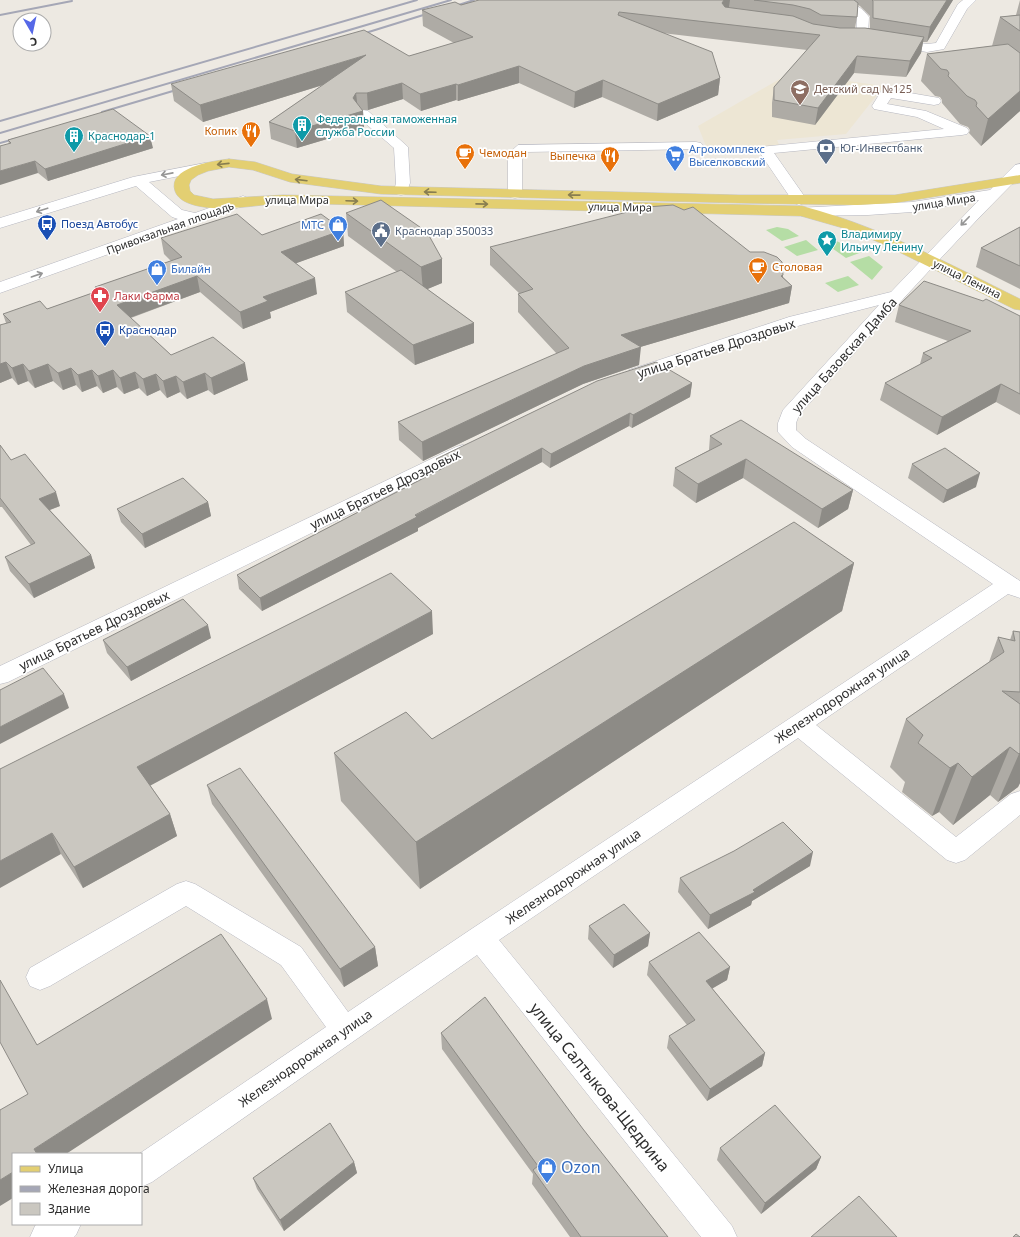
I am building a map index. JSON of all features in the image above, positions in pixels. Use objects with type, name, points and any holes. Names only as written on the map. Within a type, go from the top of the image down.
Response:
[{"type":"main road","name":"Привокзальная площадь","points":[[243,202],[213,204],[200,202],[189,198],[183,192],[182,185],[185,178],[193,172],[217,164],[241,163],[255,166],[264,170]]},
{"type":"main road","name":"улица Мира","points":[[264,170],[290,178],[381,190],[800,206]]},
{"type":"main road","points":[[243,202],[254,198],[269,187],[271,181],[270,176],[264,170]]},
{"type":"main road","name":"улица Мира","points":[[243,202],[283,198],[386,202],[800,206],[895,199],[1013,180]]},
{"type":"main road","name":"улица Ленина","points":[[800,206],[855,227],[930,261],[1020,305]]},
{"type":"street","points":[[826,0],[848,2],[863,17],[862,38]]},
{"type":"street","points":[[850,38],[862,38],[928,48],[940,46],[962,7],[970,0]]},
{"type":"street","points":[[800,206],[765,150],[962,131],[921,114],[879,106],[887,93],[934,101]]},
{"type":"street","points":[[363,114],[401,147],[403,183],[401,191]]},
{"type":"street","points":[[515,194],[514,154],[523,148],[696,146]]},
{"type":"street","name":"Привокзальная площадь","points":[[0,223],[138,180],[205,167]]},
{"type":"street","name":"улица Базовская Дамба","points":[[1014,588],[799,443],[787,432],[786,423],[790,414],[896,296],[993,194],[1013,180],[1020,168]]},
{"type":"street","points":[[138,180],[177,214],[196,218]]},
{"type":"street","name":"улица Мира","points":[[800,206],[868,210],[912,207],[993,194],[1020,188]]},
{"type":"street","name":"Привокзальная площадь","points":[[0,288],[243,202]]},
{"type":"street","name":"улица Братьев Дроздовых","points":[[621,379],[795,321],[896,296]]},
{"type":"street","name":"улица Братьев Дроздовых","points":[[0,676],[479,443]]},
{"type":"street","name":"Железнодорожная улица","points":[[142,1170],[480,938],[800,725],[1014,588]]},
{"type":"street","points":[[800,725],[956,852],[1020,801]]},
{"type":"street","points":[[40,977],[186,892],[291,956],[344,1031]]},
{"type":"street","name":"улица Салтыкова-Щедрина","points":[[480,938],[721,1237]]},
{"type":"street","points":[[46,1237],[64,1225]]},
{"type":"shaded area","name":"Детский сад №125","points":[[790,73],[884,86],[846,134],[777,140],[781,149],[762,148],[708,151],[698,126]]},
{"type":"green space","points":[[777,227],[788,229],[799,236],[782,241],[766,230]]},
{"type":"green space","points":[[827,237],[862,252],[846,258],[822,241]]},
{"type":"green space","points":[[806,240],[818,250],[797,256],[784,247]]},
{"type":"green space","points":[[869,256],[883,267],[872,280],[850,262]]},
{"type":"green space","points":[[848,276],[859,285],[838,292],[825,283]]},
{"type":"building","points":[[479,0],[724,0],[722,3],[725,7],[793,16],[813,24],[840,28],[865,28],[924,37],[910,61],[857,56],[818,108],[774,100],[774,87],[820,35],[619,12],[618,15],[712,52],[720,78],[658,104],[603,80],[575,92],[519,66],[458,85],[456,84],[420,94],[402,83],[367,93],[356,93],[353,98],[363,111],[295,131],[269,122],[366,55],[200,105],[171,84],[364,30],[409,56],[473,37],[422,10],[455,2],[461,5]]},
{"type":"building","points":[[754,0],[854,0],[858,3],[857,17],[821,15],[810,9],[793,5]]},
{"type":"building","points":[[872,0],[947,0],[930,27],[873,18]]},
{"type":"building","points":[[1020,15],[1020,31],[1000,17]]},
{"type":"building","points":[[1008,44],[1020,53],[1020,91],[988,119],[976,106],[977,103],[975,100],[967,96],[948,76],[949,73],[947,70],[941,69],[927,54]]},
{"type":"building","name":"Краснодар-1","points":[[113,109],[150,136],[45,169],[35,161],[0,171],[0,146],[11,143],[8,140]]},
{"type":"building","points":[[381,200],[427,232],[442,259],[421,267],[346,213]]},
{"type":"building","points":[[673,205],[684,210],[693,207],[750,252],[764,252],[777,257],[782,262],[783,275],[781,276],[792,286],[621,335],[641,347],[584,366],[422,442],[398,422],[569,348],[518,294],[533,289],[490,247],[647,207]]},
{"type":"building","points":[[237,214],[262,235],[321,214],[343,230],[281,252],[315,278],[263,297],[268,301],[240,312],[197,276],[117,305],[171,355],[213,337],[245,363],[211,378],[205,373],[183,382],[176,376],[163,381],[156,374],[143,379],[135,372],[120,378],[113,370],[98,376],[92,370],[78,375],[71,368],[58,373],[48,364],[29,371],[23,364],[12,368],[6,362],[0,364],[0,325],[11,322],[3,314],[40,301],[47,309],[98,291],[95,287],[182,257],[161,238]]},
{"type":"building","points":[[1020,227],[1020,266],[981,248]]},
{"type":"building","points":[[401,270],[474,323],[413,345],[345,292]]},
{"type":"building","points":[[924,281],[983,301],[986,299],[1020,316],[1020,394],[1001,384],[942,417],[885,383],[932,358],[923,353],[971,331],[899,305]]},
{"type":"building","points":[[656,362],[692,383],[633,415],[630,413],[551,454],[542,448],[415,515],[417,517],[260,598],[237,575],[445,467],[436,459],[597,381]]},
{"type":"building","points":[[741,420],[853,490],[822,509],[746,459],[698,484],[675,468],[722,444],[710,436]]},
{"type":"building","points":[[0,445],[11,460],[25,454],[56,492],[39,499],[91,555],[29,584],[5,557],[35,543],[0,498]]},
{"type":"building","points":[[945,448],[980,473],[947,490],[912,464]]},
{"type":"building","points":[[183,478],[208,502],[142,534],[117,509]]},
{"type":"building","points":[[794,522],[854,563],[416,842],[334,753],[406,712],[432,739]]},
{"type":"building","points":[[391,573],[432,611],[137,767],[170,814],[74,867],[52,833],[0,861],[0,769]]},
{"type":"building","points":[[183,599],[208,625],[127,667],[103,640]]},
{"type":"building","points":[[1013,631],[1020,632],[1020,692],[1002,691],[1020,704],[1020,753],[1019,754],[1010,747],[972,777],[958,763],[950,768],[918,743],[923,735],[906,719],[1004,652],[998,637],[1015,641]]},
{"type":"building","points":[[43,668],[64,694],[0,727],[0,690]]},
{"type":"building","points":[[240,768],[375,947],[340,969],[207,785]]},
{"type":"building","points":[[783,822],[813,852],[753,890],[755,892],[710,915],[680,878],[734,851]]},
{"type":"building","points":[[624,904],[650,933],[614,955],[589,926]]},
{"type":"building","points":[[699,932],[730,967],[706,981],[765,1053],[710,1089],[669,1036],[695,1020],[649,962]]},
{"type":"building","points":[[221,934],[267,999],[34,1149],[36,1153],[12,1153],[12,1173],[0,1180],[0,1110],[28,1094],[0,1042],[0,980],[37,1045]]},
{"type":"building","points":[[485,997],[583,1129],[668,1237],[581,1237],[533,1170],[538,1166],[441,1033]]},
{"type":"building","points":[[775,1105],[821,1157],[765,1203],[720,1148]]},
{"type":"building","points":[[330,1123],[354,1162],[280,1220],[253,1178]]},
{"type":"building","points":[[859,1196],[897,1237],[811,1237]]},
{"type":"building","points":[[1016,1234],[1020,1237],[1013,1237]]},
{"type":"railway","points":[[0,121],[417,0]]},
{"type":"railway","points":[[0,133],[451,0]]},
{"type":"railway","points":[[449,8],[474,0]]},
{"type":"railway","points":[[0,15],[72,1]]},
{"type":"railway","points":[[359,35],[433,12]]},
{"type":"railway","points":[[102,112],[183,88]]},
{"type":"railway","points":[[0,143],[18,138]]},
{"type":"place","name":"Детский сад №125","points":[[800,106]]},
{"type":"place","name":"Федеральная таможенная служба России","points":[[302,142]]},
{"type":"place","name":"Копик","points":[[251,148]]},
{"type":"place","name":"Краснодар-1","points":[[74,153]]},
{"type":"place","name":"Юг-Инвестбанк","points":[[826,165]]},
{"type":"place","name":"Чемодан","points":[[465,170]]},
{"type":"place","name":"Агрокомплекс Выселковский","points":[[675,172]]},
{"type":"place","name":"Выпечка","points":[[610,173]]},
{"type":"place","name":"Поезд Автобус","points":[[47,241]]},
{"type":"place","name":"МТС","points":[[338,242]]},
{"type":"place","name":"Краснодар 350033","points":[[381,248]]},
{"type":"place","name":"Владимиру Ильичу Ленину","points":[[827,257]]},
{"type":"place","name":"Столовая","points":[[758,284]]},
{"type":"place","name":"Билайн","points":[[157,286]]},
{"type":"place","name":"Лаки Фарма","points":[[100,313]]},
{"type":"place","name":"Краснодар","points":[[105,347]]},
{"type":"place","name":"Ozon","points":[[547,1184]]}]
